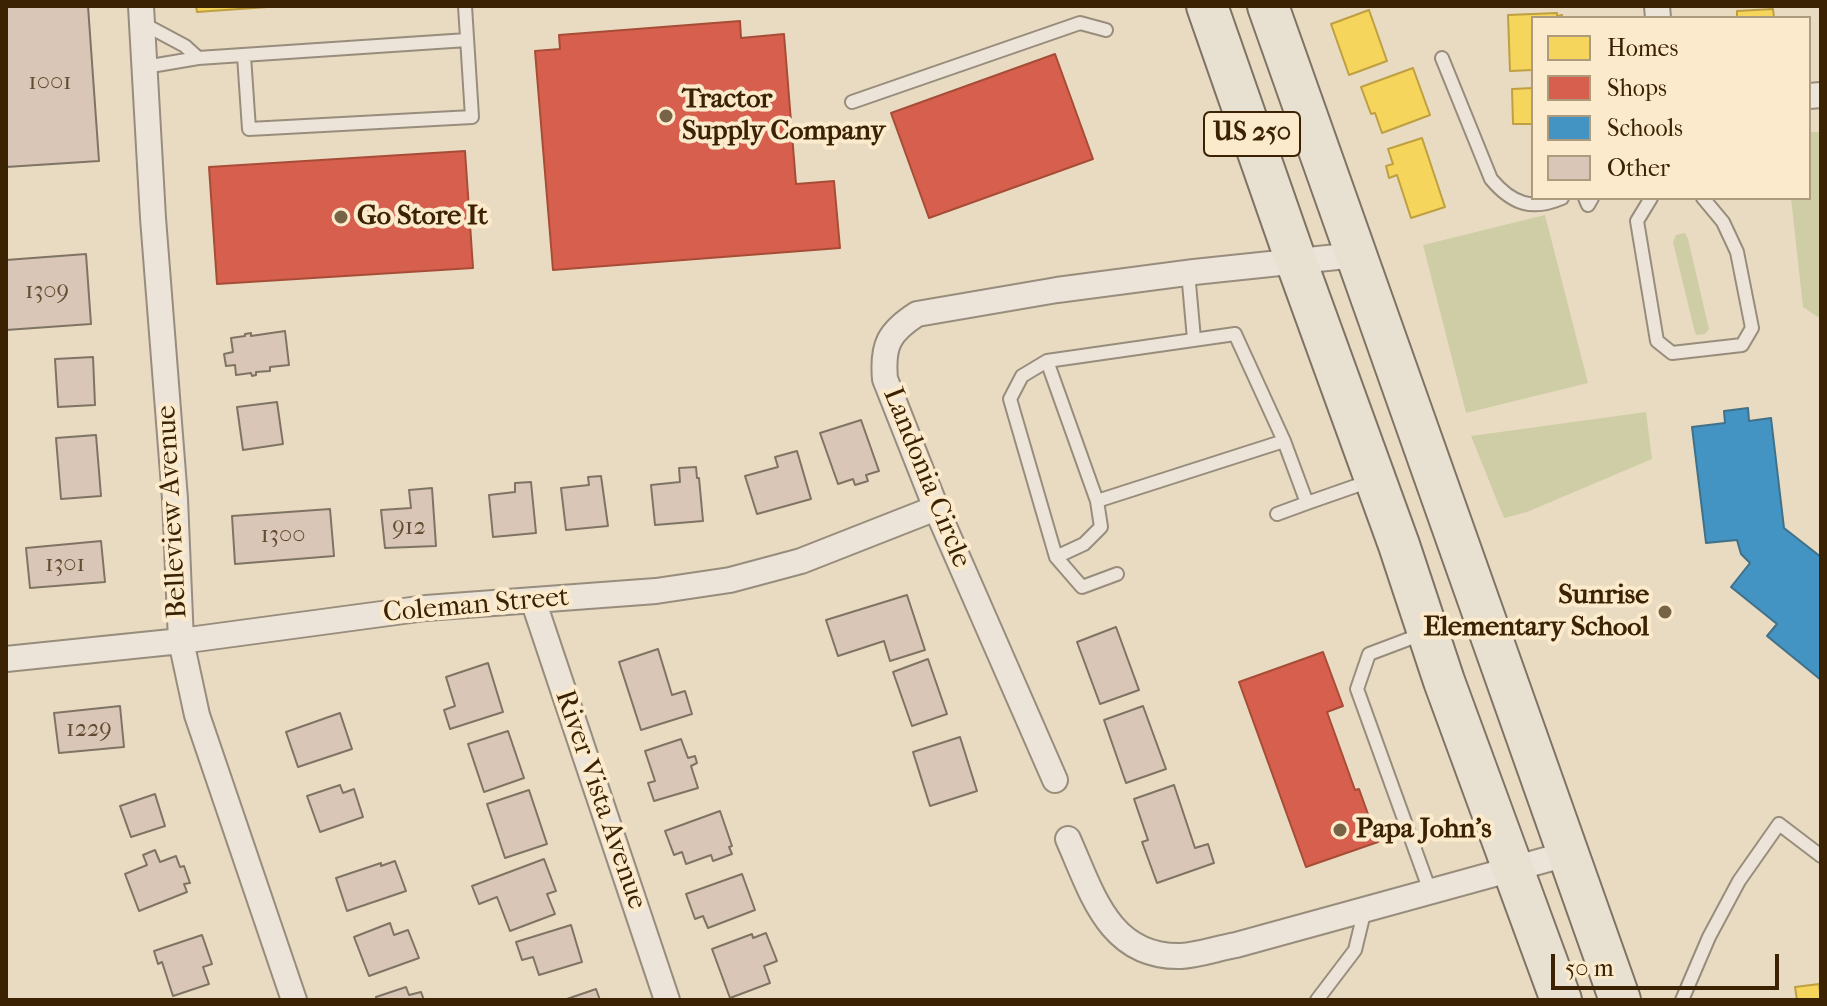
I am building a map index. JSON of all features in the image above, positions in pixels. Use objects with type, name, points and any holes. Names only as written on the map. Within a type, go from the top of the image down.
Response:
[{"type":"highway","name":"US 250","points":[[1207,6],[1561,1000]]},
{"type":"highway","name":"US 250","points":[[1268,6],[1620,1000]]},
{"type":"street","name":"Belleview Avenue","points":[[142,15],[153,218],[175,499],[181,641],[197,715],[294,1000]]},
{"type":"street","name":"Landonia Circle","points":[[1055,780],[936,508],[885,379],[883,359],[889,340],[901,325],[917,314],[1188,272],[1356,255]]},
{"type":"street","name":"Coleman Street","points":[[6,659],[181,641],[426,608],[656,591],[730,580],[801,561],[936,508]]},
{"type":"street","name":"River Vista Avenue","points":[[533,600],[667,1000]]},
{"type":"street","points":[[1068,839],[1099,909],[1114,929],[1134,945],[1157,954],[1182,956],[1236,945],[1567,854]]},
{"type":"lane","points":[[244,56],[249,129],[472,117],[465,6]]},
{"type":"lane","points":[[142,15],[198,58]]},
{"type":"lane","points":[[852,102],[1080,23],[1106,30]]},
{"type":"lane","points":[[145,67],[198,58],[467,40]]},
{"type":"lane","points":[[1442,58],[1491,179],[1502,192],[1515,200],[1534,205],[1557,200]]},
{"type":"lane","points":[[1650,200],[1637,221],[1657,341],[1672,353],[1742,345],[1752,328],[1737,252],[1723,222],[1705,200]]},
{"type":"lane","points":[[1188,272],[1194,339]]},
{"type":"lane","points":[[1117,574],[1082,587],[1056,557],[1010,399],[1022,376],[1047,361],[1235,334],[1284,441],[1307,503]]},
{"type":"lane","points":[[1047,361],[1097,501],[1101,527],[1084,544],[1056,557]]},
{"type":"lane","points":[[1097,501],[1284,441]]},
{"type":"lane","points":[[1277,514],[1375,479]]},
{"type":"lane","points":[[1428,632],[1369,654],[1357,689],[1430,891]]},
{"type":"lane","points":[[1682,1000],[1709,937],[1739,881],[1779,824],[1821,856]]},
{"type":"lane","points":[[1317,1000],[1355,950],[1365,909]]},
{"type":"shaded area","points":[[1811,132],[1821,132],[1821,319],[1803,307],[1791,200],[1811,200]]},
{"type":"shaded area","points":[[1545,215],[1588,383],[1466,413],[1423,245]]},
{"type":"shaded area","points":[[1685,233],[1709,329],[1705,334],[1695,333],[1673,242],[1676,235]]},
{"type":"shaded area","points":[[1646,412],[1652,459],[1527,512],[1504,518],[1471,436]]},
{"type":"building: Homes","points":[[196,6],[282,6],[197,12]]},
{"type":"building: Homes","points":[[1773,9],[1774,16],[1737,16],[1737,11]]},
{"type":"building: Homes","points":[[1369,10],[1387,61],[1349,75],[1331,24]]},
{"type":"building: Homes","points":[[1557,13],[1557,16],[1531,16],[1531,70],[1510,71],[1508,15]]},
{"type":"building: Homes","points":[[1413,68],[1430,115],[1382,133],[1361,87]]},
{"type":"building: Homes","points":[[1531,88],[1531,124],[1513,124],[1512,89]]},
{"type":"building: Homes","points":[[1422,138],[1445,207],[1411,218],[1397,175],[1389,178],[1386,166],[1393,164],[1388,149]]},
{"type":"building: Homes","points":[[1819,984],[1821,1000],[1797,1000],[1795,987]]},
{"type":"building: Shops","name":"Tractor Supply Company","points":[[740,21],[741,38],[784,34],[796,184],[834,181],[840,248],[553,270],[535,51],[560,49],[559,35]]},
{"type":"building: Shops","points":[[1055,54],[1093,159],[929,218],[891,113]]},
{"type":"building: Shops","name":"Go Store It","points":[[465,151],[473,268],[217,284],[209,167]]},
{"type":"building: Shops","points":[[1323,652],[1343,706],[1327,712],[1355,790],[1359,789],[1378,842],[1306,867],[1239,682]]},
{"type":"building: Schools","points":[[1748,408],[1749,421],[1771,418],[1784,528],[1821,557],[1821,680],[1767,636],[1777,624],[1731,587],[1750,563],[1741,554],[1737,540],[1706,543],[1692,427],[1725,423],[1724,411]]},
{"type":"building: Other","points":[[6,6],[88,6],[99,161],[6,167]]},
{"type":"building: Other","points":[[86,254],[91,324],[6,330],[6,260]]},
{"type":"building: Other","points":[[285,331],[289,365],[270,367],[270,371],[256,372],[252,376],[251,373],[236,375],[235,365],[226,366],[224,354],[233,352],[231,338]]},
{"type":"building: Other","points":[[93,357],[95,405],[58,407],[55,359]]},
{"type":"building: Other","points":[[277,402],[283,444],[243,450],[237,407]]},
{"type":"building: Other","points":[[861,420],[879,471],[866,475],[868,481],[855,485],[853,479],[838,484],[820,433]]},
{"type":"building: Other","points":[[96,435],[101,496],[61,499],[56,438]]},
{"type":"building: Other","points":[[797,451],[811,499],[757,514],[745,476],[778,467],[775,457]]},
{"type":"building: Other","points":[[696,467],[703,521],[655,525],[651,485],[680,482],[679,468]]},
{"type":"building: Other","points":[[601,476],[608,526],[566,530],[561,488],[589,485],[588,477]]},
{"type":"building: Other","points":[[531,482],[536,533],[493,537],[489,495],[515,492],[515,483]]},
{"type":"building: Other","points":[[432,488],[436,546],[385,548],[381,510],[411,508],[409,490]]},
{"type":"building: Other","points":[[330,509],[334,556],[235,564],[232,516]]},
{"type":"building: Other","points":[[101,541],[105,582],[30,588],[26,548]]},
{"type":"building: Other","points":[[907,595],[925,650],[890,661],[884,641],[838,656],[826,620]]},
{"type":"building: Other","points":[[1116,627],[1139,690],[1100,704],[1077,642]]},
{"type":"building: Other","points":[[658,649],[672,695],[685,691],[692,714],[641,730],[619,662]]},
{"type":"building: Other","points":[[928,659],[947,714],[912,726],[893,672]]},
{"type":"building: Other","points":[[488,663],[503,712],[450,729],[444,710],[455,706],[446,677]]},
{"type":"building: Other","points":[[120,706],[124,747],[59,753],[54,713]]},
{"type":"building: Other","points":[[1143,706],[1166,769],[1126,783],[1104,720]]},
{"type":"building: Other","points":[[340,713],[352,749],[298,767],[286,732]]},
{"type":"building: Other","points":[[508,731],[524,778],[484,792],[468,744]]},
{"type":"building: Other","points":[[960,737],[977,791],[930,806],[913,752]]},
{"type":"building: Other","points":[[681,739],[688,758],[695,756],[697,763],[691,766],[698,788],[654,801],[648,783],[655,781],[645,751]]},
{"type":"building: Other","points":[[340,785],[343,793],[354,789],[363,817],[320,832],[307,796]]},
{"type":"building: Other","points":[[1174,785],[1195,848],[1208,844],[1214,863],[1157,883],[1142,842],[1148,840],[1134,799]]},
{"type":"building: Other","points":[[529,790],[547,844],[505,858],[487,804]]},
{"type":"building: Other","points":[[155,794],[165,826],[131,837],[120,806]]},
{"type":"building: Other","points":[[720,811],[732,854],[713,861],[711,855],[686,864],[682,852],[674,855],[665,831]]},
{"type":"building: Other","points":[[155,850],[160,862],[176,856],[180,867],[184,866],[190,883],[184,884],[187,892],[139,911],[125,874],[147,865],[143,855]]},
{"type":"building: Other","points":[[544,859],[556,891],[547,894],[555,914],[510,931],[497,897],[479,904],[472,886]]},
{"type":"building: Other","points":[[395,861],[406,891],[347,911],[336,878]]},
{"type":"building: Other","points":[[742,874],[755,910],[708,928],[703,916],[695,919],[686,894]]},
{"type":"building: Other","points":[[390,923],[394,935],[408,930],[419,958],[369,976],[354,937]]},
{"type":"building: Other","points":[[571,925],[582,962],[539,975],[533,957],[522,960],[516,942]]},
{"type":"building: Other","points":[[766,933],[777,961],[764,966],[770,983],[730,998],[712,949],[752,934],[753,938]]},
{"type":"building: Other","points":[[202,935],[212,964],[203,967],[209,984],[173,996],[162,962],[158,964],[154,951]]},
{"type":"building: Other","points":[[406,987],[409,995],[421,992],[424,1000],[376,1000],[376,997]]},
{"type":"building: Other","points":[[596,989],[600,1000],[564,1000]]},
{"type":"place","name":"Tractor Supply Company","points":[[666,116]]},
{"type":"place","name":"Go Store It","points":[[341,217]]},
{"type":"place","name":"Sunrise Elementary School","points":[[1665,612]]},
{"type":"place","name":"Papa John's","points":[[1340,830]]}]
